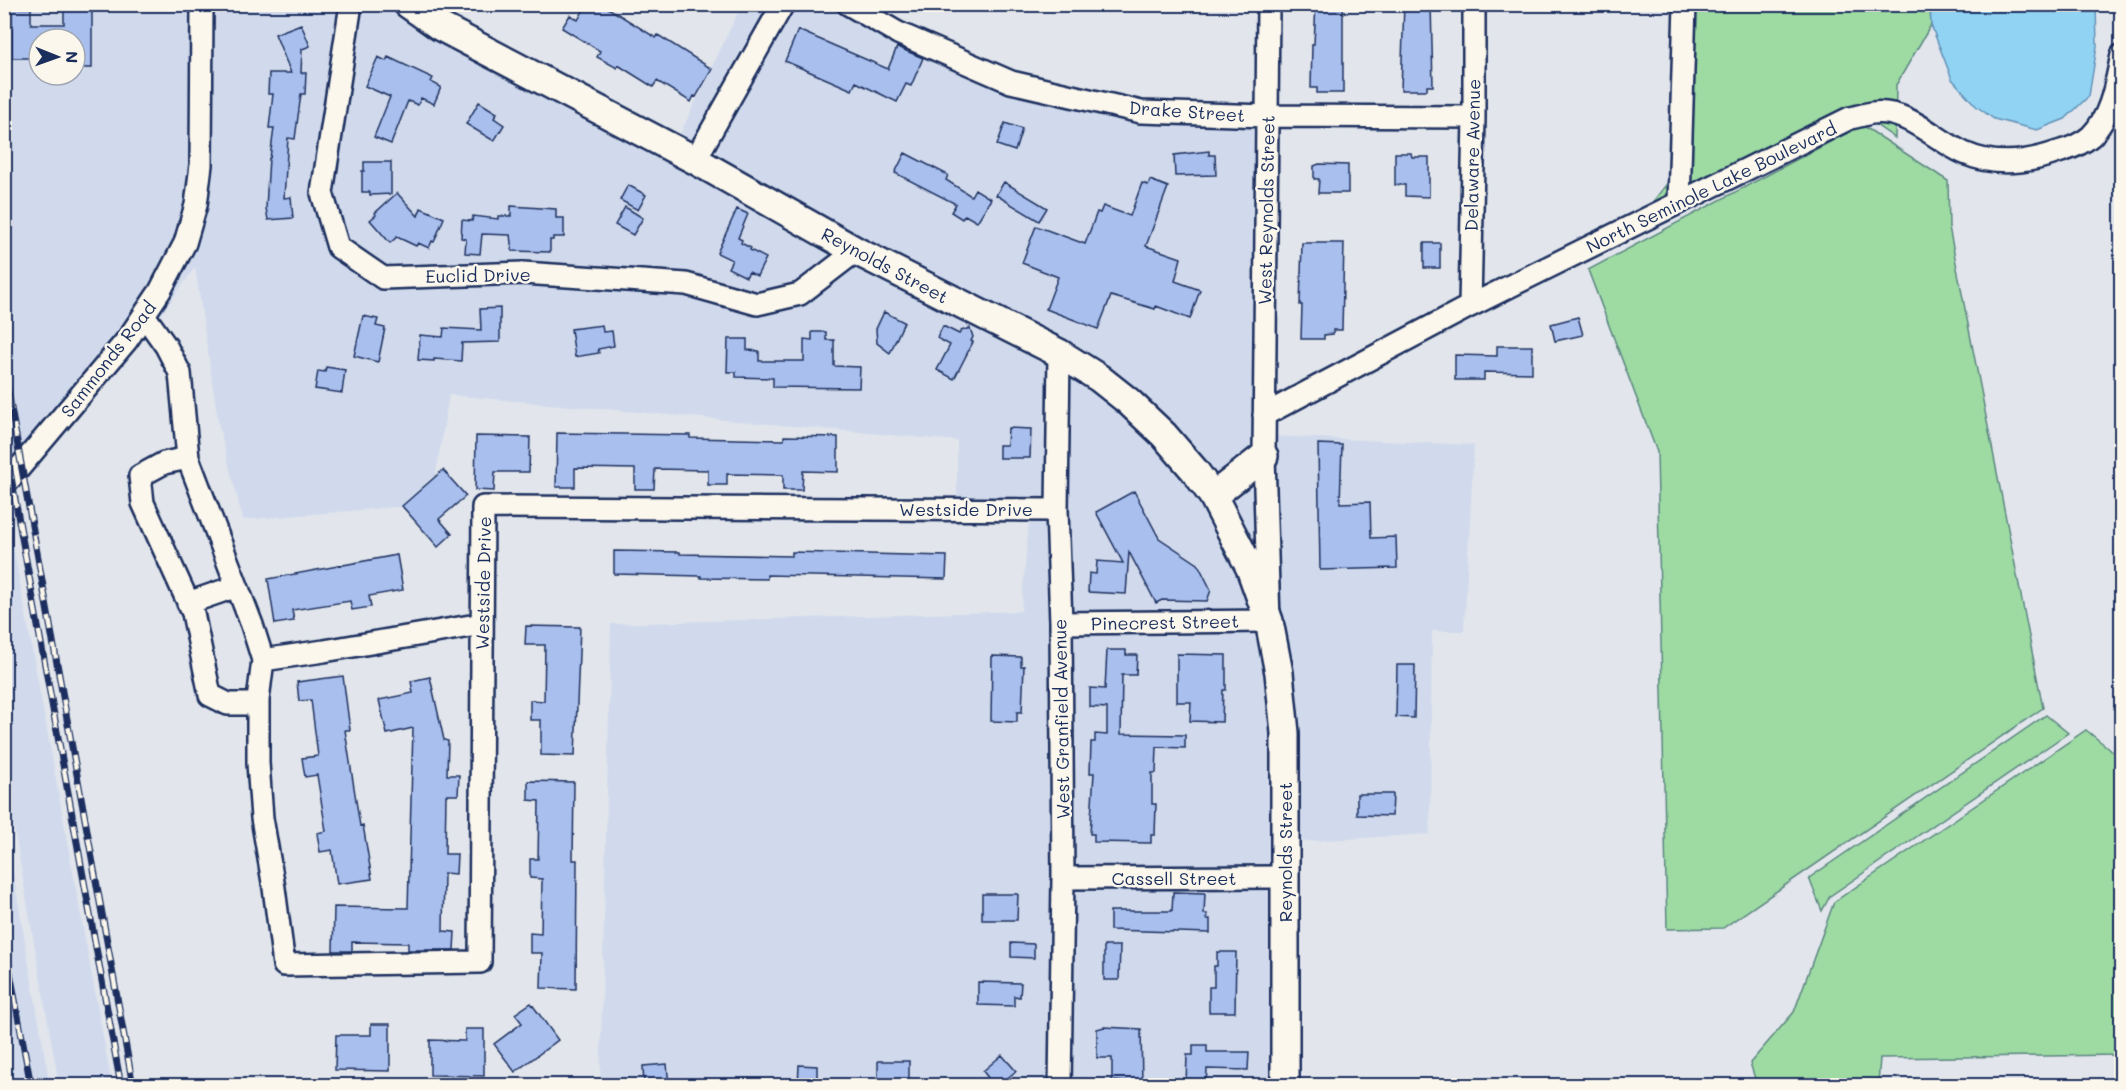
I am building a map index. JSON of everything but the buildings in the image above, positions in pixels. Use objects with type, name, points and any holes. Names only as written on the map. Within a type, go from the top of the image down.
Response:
[{"type":"main road","name":"Reynolds Street","points":[[408,4],[439,26],[695,160],[856,251],[1059,353],[1099,378],[1128,401],[1164,435],[1195,471],[1213,496],[1250,567],[1269,621],[1279,672],[1285,733],[1285,1086]]},
{"type":"main road","points":[[1213,496],[1264,456]]},
{"type":"street","name":"Sammonds Road","points":[[4,486],[127,340],[160,291],[185,243],[196,205],[201,165],[202,4]]},
{"type":"street","name":"Euclid Drive","points":[[351,4],[322,193],[338,247],[383,278],[534,273],[686,284],[757,304],[800,294],[856,251]]},
{"type":"street","points":[[695,160],[783,4]]},
{"type":"street","name":"Drake Street","points":[[848,4],[898,33],[1011,82],[1141,112],[1267,116],[1474,117]]},
{"type":"street","name":"West Reynolds Street","points":[[1264,415],[1268,4]]},
{"type":"street","name":"Delaware Avenue","points":[[1470,306],[1474,4]]},
{"type":"street","points":[[1679,202],[1685,4]]},
{"type":"street","name":"North Seminole Lake Boulevard","points":[[1264,415],[1470,306],[1850,118],[1874,112],[1899,116],[1964,153],[1987,161],[2014,163],[2038,159],[2073,147],[2090,136],[2104,116],[2113,94],[2121,55]]},
{"type":"street","points":[[144,315],[166,346],[180,373],[188,458],[263,660],[258,704],[228,704],[210,695],[193,613],[142,503],[140,476],[164,463],[188,458]]},
{"type":"street","name":"West Granfield Avenue","points":[[1059,353],[1057,510],[1061,623],[1063,878],[1060,1086]]},
{"type":"street","name":"Reynolds Street","points":[[1264,415],[1269,621]]},
{"type":"street","name":"Westside Drive","points":[[258,704],[258,764],[262,818],[284,965],[480,962],[483,507],[1057,510]]},
{"type":"street","points":[[188,603],[237,586]]},
{"type":"street","name":"Pinecrest Street","points":[[1061,623],[1269,621]]},
{"type":"street","points":[[263,660],[483,624]]},
{"type":"street","name":"Cassell Street","points":[[1063,878],[1286,877]]},
{"type":"shaded area","points":[[742,4],[848,5],[1100,112],[1255,122],[1253,435],[1474,445],[1464,631],[1432,631],[1430,834],[1295,842],[1295,732],[1225,498],[1277,457],[1215,482],[1172,429],[861,244],[677,140]]},
{"type":"shaded area","points":[[5,5],[193,5],[191,165],[186,203],[176,240],[152,287],[118,335],[5,471]]},
{"type":"shaded area","points":[[213,5],[391,5],[434,33],[1093,385],[1157,441],[1222,532],[1260,623],[1275,733],[1275,1085],[600,1085],[611,624],[1021,611],[1030,509],[957,517],[957,441],[449,395],[431,504],[243,520],[219,427],[195,267],[154,325],[5,501],[112,1085],[59,1085],[5,777],[4,501],[135,344],[211,165]]},
{"type":"shaded area","points":[[5,826],[50,1085],[5,1085]]},
{"type":"green space","points":[[1682,5],[1930,5],[1931,25],[1896,85],[1895,138],[1867,119],[1858,119],[1619,245],[1673,176]]},
{"type":"green space","points":[[1862,125],[1948,181],[1949,227],[2043,708],[1723,928],[1667,929],[1657,452],[1588,270]]},
{"type":"green space","points":[[2046,715],[2068,733],[1830,896],[1822,911],[1809,878]]},
{"type":"green space","points":[[2086,730],[2121,758],[2121,1055],[1880,1058],[1878,1085],[1757,1085],[1750,1063],[1794,1012],[1834,902]]},
{"type":"water","points":[[1930,5],[2096,5],[2097,46],[2089,96],[2065,119],[2037,130],[1994,119],[1976,106],[1952,79],[1931,25]]},
{"type":"railway","points":[[4,369],[133,1086]]},
{"type":"railway","points":[[4,438],[121,1086]]},
{"type":"railway","points":[[4,940],[31,1086]]}]
